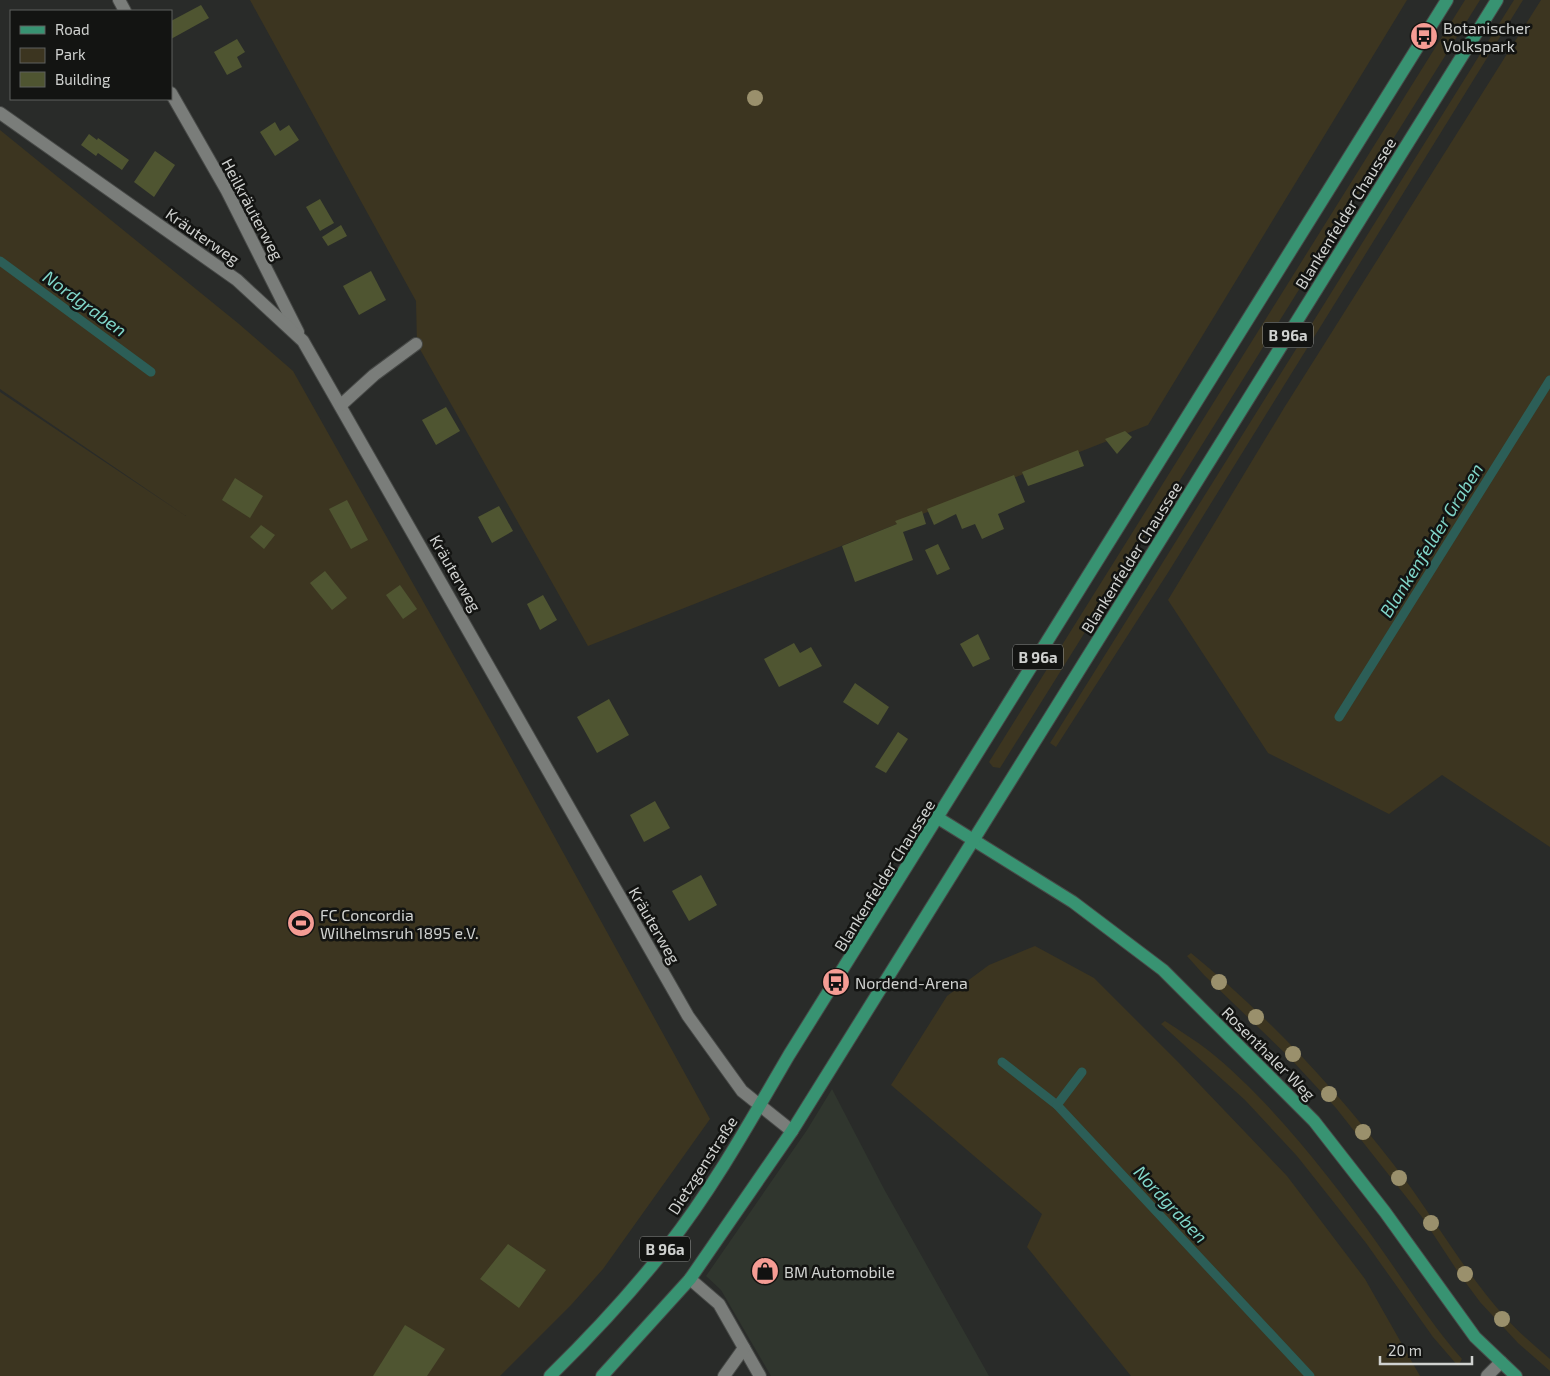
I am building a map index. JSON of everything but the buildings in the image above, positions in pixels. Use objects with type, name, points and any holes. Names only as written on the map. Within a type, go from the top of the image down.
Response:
[{"type":"main road","name":"Blankenfelder Chaussee","points":[[760,1105],[1447,0]]},
{"type":"main road","name":"Blankenfelder Chaussee","points":[[792,1131],[1497,0]]},
{"type":"main road","name":"Rosenthaler Weg","points":[[938,818],[1072,902],[1164,970],[1314,1122],[1380,1205],[1475,1337],[1516,1376]]},
{"type":"main road","name":"Dietzgenstraße","points":[[550,1376],[610,1316],[668,1245],[734,1150],[760,1105]]},
{"type":"main road","name":"B 96a","points":[[602,1376],[690,1278],[792,1131]]},
{"type":"lane","name":"Heilkräuterweg","points":[[172,95],[227,192],[303,341]]},
{"type":"lane","name":"Kräuterweg","points":[[0,113],[237,280],[303,341],[688,1016],[742,1091],[792,1131]]},
{"type":"lane","points":[[340,405],[374,375],[416,344]]},
{"type":"lane","points":[[690,1278],[719,1304],[760,1376]]},
{"type":"lane","points":[[724,1376],[744,1348]]},
{"type":"lane","points":[[1487,1376],[1501,1362]]},
{"type":"shaded area","points":[[832,1089],[884,1189],[989,1376],[771,1376],[721,1290],[706,1276],[807,1130]]},
{"type":"green space","points":[[250,0],[1407,0],[1148,425],[588,646],[417,344],[416,301]]},
{"type":"green space","points":[[1465,0],[1480,0],[1000,768],[993,767],[989,762]]},
{"type":"green space","points":[[1514,0],[1523,0],[1169,571],[1056,747],[1050,743]]},
{"type":"green space","points":[[1541,0],[1550,0],[1550,847],[1442,775],[1389,814],[1268,753],[1168,600],[1284,408]]},
{"type":"green space","name":"FC Concordia Wilhelmsruh 1895 e.V.","points":[[0,130],[239,324],[293,371],[494,727],[710,1119],[603,1269],[571,1305],[500,1376],[0,1376],[0,392],[186,516],[0,389]]},
{"type":"green space","points":[[1035,946],[1094,978],[1179,1063],[1287,1176],[1365,1279],[1420,1376],[1131,1376],[1027,1247],[1042,1214],[891,1085],[947,996],[989,965]]},
{"type":"green space","points":[[1191,953],[1273,1027],[1348,1108],[1408,1184],[1490,1300],[1516,1329],[1550,1359],[1550,1371],[1518,1343],[1480,1302],[1422,1217],[1336,1108],[1289,1057],[1204,975],[1187,956]]},
{"type":"green space","points":[[1165,1021],[1204,1047],[1232,1071],[1299,1141],[1377,1243],[1428,1317],[1462,1359],[1458,1366],[1433,1337],[1366,1243],[1297,1156],[1245,1100],[1161,1024]]},
{"type":"waterway","name":"Nordgraben","points":[[0,261],[151,372]]},
{"type":"waterway","name":"Blankenfelder Graben","points":[[1339,717],[1550,380]]},
{"type":"waterway","name":"Nordgraben","points":[[1002,1062],[1057,1105],[1310,1376]]},
{"type":"waterway","name":"Blankenfelder Graben","points":[[1057,1105],[1082,1072]]},
{"type":"place","name":"Botanischer Volkspark","points":[[1424,36]]},
{"type":"place","name":"FC Concordia Wilhelmsruh 1895 e.V.","points":[[301,923]]},
{"type":"place","name":"Nordend-Arena","points":[[836,982]]},
{"type":"place","name":"BM Automobile","points":[[765,1271]]}]
